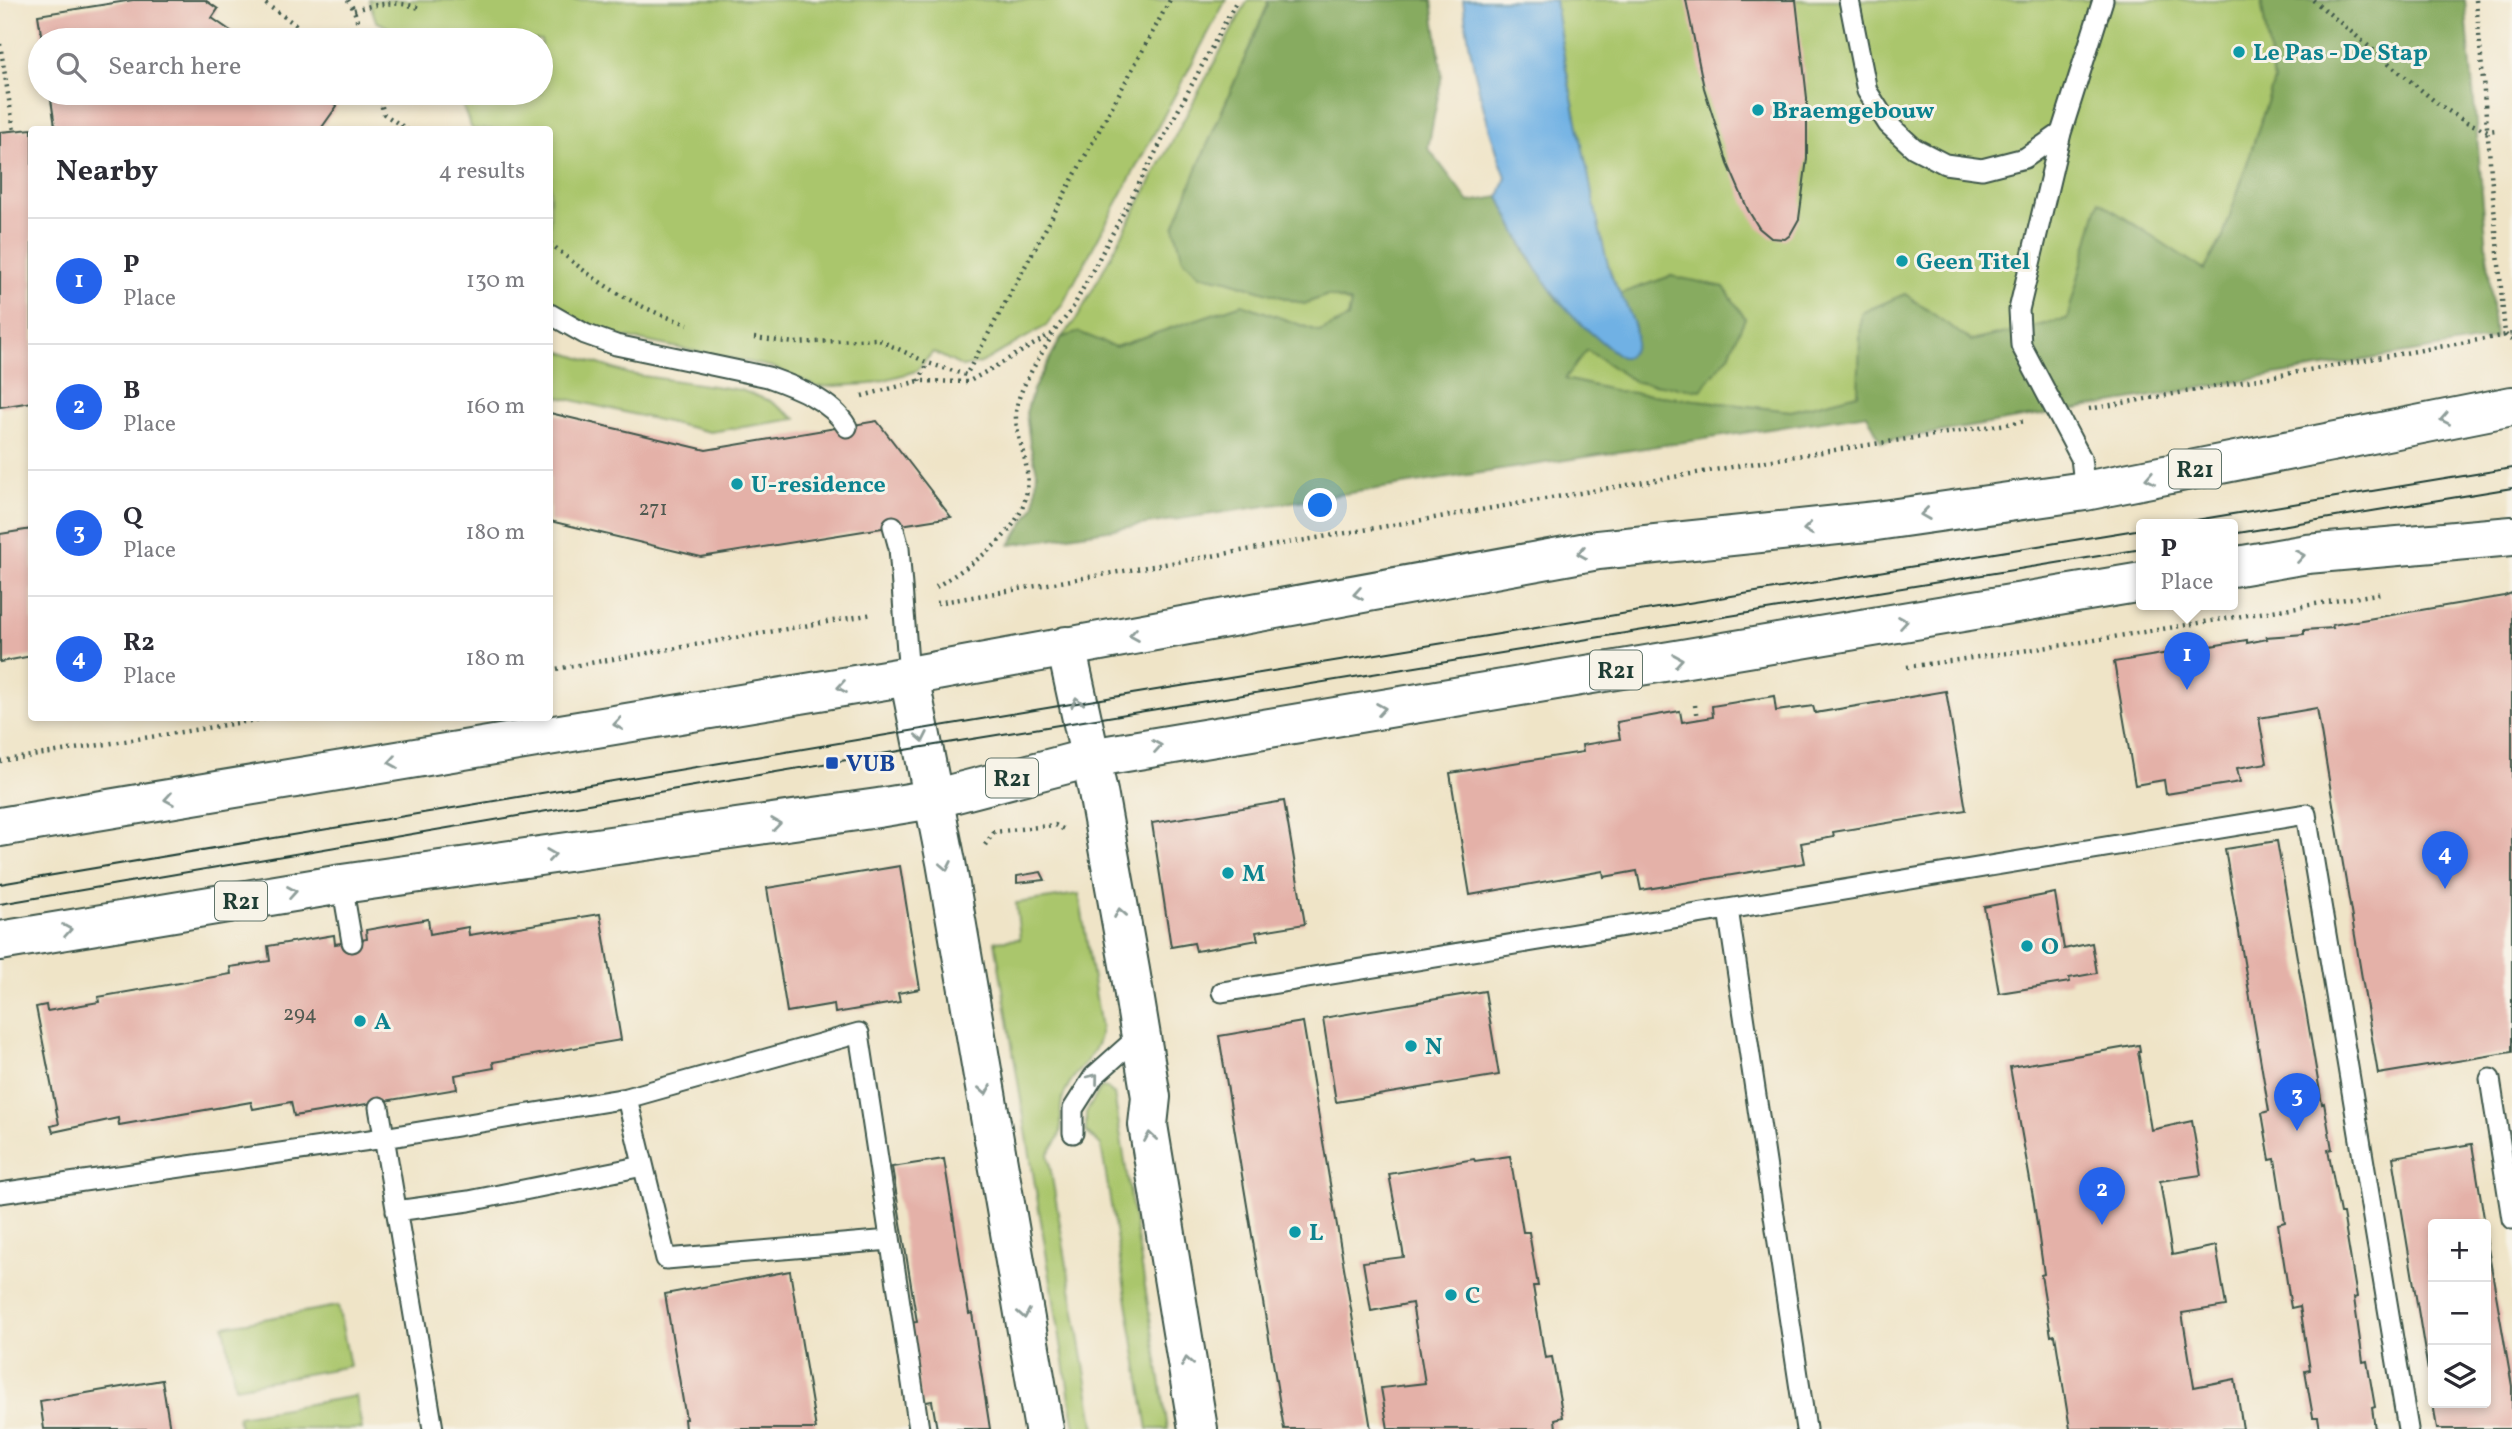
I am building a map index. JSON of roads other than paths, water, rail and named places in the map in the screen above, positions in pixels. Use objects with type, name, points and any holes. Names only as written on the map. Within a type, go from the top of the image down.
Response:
[{"type":"main road","name":"R21","points":[[0,827],[909,676],[1598,550],[1876,521],[2085,491],[2512,406]]},
{"type":"main road","points":[[2238,566],[2307,554],[2512,536]]},
{"type":"main road","name":"R21","points":[[0,941],[342,884],[830,816],[933,799],[1090,758],[2136,583]]},
{"type":"main road","points":[[1066,646],[1090,758],[1152,1097],[1148,1125],[1198,1429]]},
{"type":"main road","points":[[909,676],[1044,1429]]},
{"type":"lane","points":[[1849,0],[1867,91],[1888,124],[1914,148],[1945,164],[1982,169],[2025,158],[2061,133]]},
{"type":"lane","points":[[2085,491],[2081,458],[2021,345],[2019,310],[2061,133],[2103,0]]},
{"type":"lane","points":[[553,316],[585,334],[616,345],[768,377],[790,385],[827,405],[841,416],[847,427]]},
{"type":"lane","points":[[893,526],[899,548],[909,676]]},
{"type":"lane","points":[[1222,992],[2306,814],[2408,1429]]},
{"type":"lane","points":[[342,884],[352,942]]},
{"type":"lane","points":[[1728,909],[1806,1429]]},
{"type":"lane","points":[[0,1193],[384,1138],[627,1098],[859,1033],[919,1429]]},
{"type":"lane","points":[[1073,1133],[1073,1108],[1094,1076],[1140,1035]]},
{"type":"lane","points":[[2490,1079],[2512,1219]]},
{"type":"lane","points":[[627,1098],[666,1259],[890,1240]]},
{"type":"lane","points":[[379,1107],[433,1429]]},
{"type":"lane","points":[[397,1211],[470,1201],[643,1166]]},
{"type":"water","points":[[1463,0],[1555,0],[1569,84],[1603,246],[1610,272],[1635,328],[1634,349],[1626,357],[1621,357],[1598,339],[1562,304],[1535,266],[1499,197],[1506,177],[1479,90]]},
{"type":"tram line","points":[[2202,519],[2512,468]]},
{"type":"tram line","points":[[2238,533],[2512,488]]},
{"type":"tram line","points":[[0,884],[1077,703],[2136,530]]},
{"type":"tram line","points":[[0,904],[923,747],[2136,550]]},
{"type":"place","name":"Le Pas - De Stap","points":[[2239,52]]},
{"type":"place","name":"Braemgebouw","points":[[1758,110]]},
{"type":"place","name":"Geen Titel","points":[[1902,261]]},
{"type":"place","name":"U-residence","points":[[737,484]]},
{"type":"place","name":"P","points":[[2187,690]]},
{"type":"place","name":"VUB","points":[[832,763]]},
{"type":"place","name":"M","points":[[1228,873]]},
{"type":"place","name":"R2","points":[[2445,889]]},
{"type":"place","name":"O","points":[[2027,946]]},
{"type":"place","name":"A","points":[[360,1021]]},
{"type":"place","name":"N","points":[[1411,1046]]},
{"type":"place","name":"Q","points":[[2297,1131]]},
{"type":"place","name":"B","points":[[2102,1225]]},
{"type":"place","name":"L","points":[[1295,1232]]},
{"type":"place","name":"C","points":[[1451,1295]]}]
